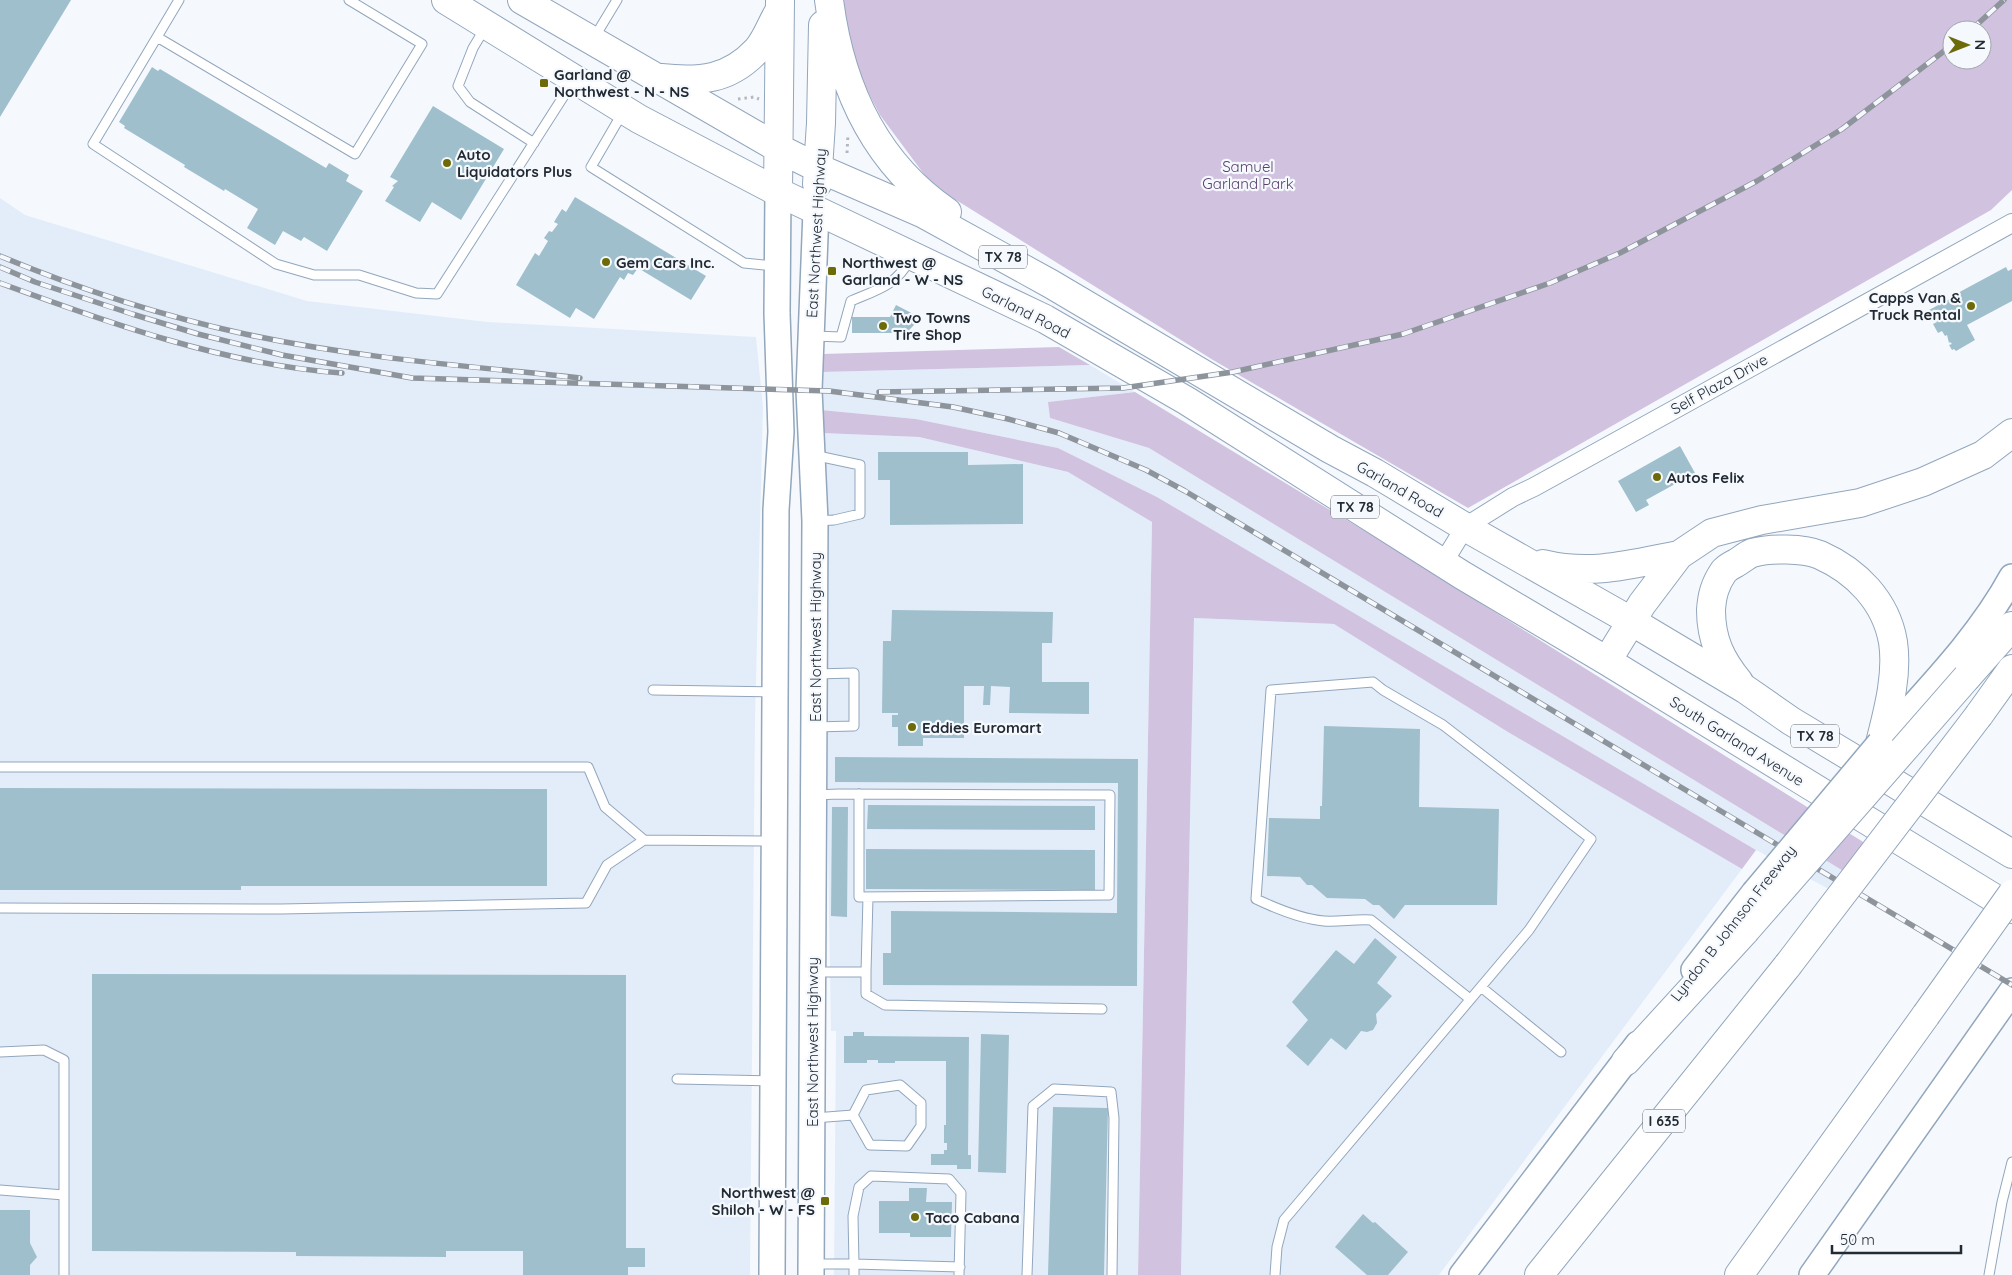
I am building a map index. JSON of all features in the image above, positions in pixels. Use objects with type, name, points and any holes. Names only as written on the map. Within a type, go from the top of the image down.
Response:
[{"type":"main road","name":"Garland Road","points":[[446,0],[624,110],[816,211],[1044,319],[1178,396],[1452,569]]},
{"type":"main road","name":"Garland Road","points":[[522,0],[778,148],[818,168],[924,214],[1051,284],[1330,449],[1375,473],[1518,557]]},
{"type":"main road","name":"East Northwest Highway","points":[[811,1270],[815,521],[809,390],[821,123],[823,0]]},
{"type":"main road","points":[[829,0],[833,34],[846,77],[861,115],[890,160],[923,196],[1051,284]]},
{"type":"main road","points":[[655,77],[689,81],[714,78],[738,66],[758,49],[780,5]]},
{"type":"main road","points":[[772,1275],[776,510],[781,432],[777,267],[780,5]]},
{"type":"main road","points":[[1606,661],[1631,621],[1680,555],[1712,533],[1762,520],[1860,503],[1923,482],[1983,455],[2012,433]]},
{"type":"main road","points":[[1745,690],[1724,664],[1711,629],[1712,594],[1725,570],[1752,553],[1790,549],[1818,554],[1847,570],[1867,588],[1883,612],[1893,642],[1893,676],[1889,707],[1880,743]]},
{"type":"main road","points":[[1518,557],[1563,569],[1606,570],[1680,555]]},
{"type":"main road","name":"TX 78","points":[[1518,557],[1631,621],[1745,690],[1791,721],[2012,854]]},
{"type":"main road","name":"South Garland Avenue","points":[[1452,569],[2012,908]]},
{"type":"main road","name":"Lyndon B Johnson Freeway","points":[[1462,1275],[1754,893],[1880,743],[1941,674],[1999,601],[2012,577]]},
{"type":"main road","points":[[1626,1060],[1745,931],[2012,626]]},
{"type":"main road","name":"I 635","points":[[1539,1275],[1788,965],[2012,669]]},
{"type":"main road","points":[[776,683],[814,674]]},
{"type":"main road","points":[[1739,1275],[2012,894]]},
{"type":"main road","points":[[774,973],[813,972]]},
{"type":"main road","points":[[1812,1275],[2012,991]]},
{"type":"street","name":"Self Plaza Drive","points":[[1452,569],[1465,527],[1513,496],[1534,487],[2012,222]]},
{"type":"lane","points":[[178,0],[93,144],[276,264],[314,275],[359,275],[416,293],[437,294],[575,78]]},
{"type":"lane","points":[[157,37],[355,154],[422,44],[349,0]]},
{"type":"lane","points":[[592,42],[617,0]]},
{"type":"lane","points":[[486,25],[473,48],[458,86],[470,102],[534,143]]},
{"type":"lane","points":[[624,110],[591,167],[744,264],[777,267]]},
{"type":"lane","points":[[810,335],[841,337],[851,301],[884,287],[903,272],[911,257]]},
{"type":"lane","points":[[812,455],[860,465],[860,514],[815,521]]},
{"type":"lane","points":[[814,674],[854,673],[854,726],[814,727]]},
{"type":"lane","points":[[1275,1275],[1277,1247],[1284,1220],[1529,930],[1591,838],[1443,725],[1372,682],[1271,690],[1256,899],[1278,910],[1324,921],[1371,920],[1470,999]]},
{"type":"lane","points":[[653,690],[776,683]]},
{"type":"lane","points":[[0,767],[588,767],[604,807],[644,840]]},
{"type":"lane","points":[[814,795],[859,794],[1110,795],[1109,895],[859,898],[859,794]]},
{"type":"lane","points":[[0,908],[281,908],[586,902],[607,866],[644,840],[775,842]]},
{"type":"lane","points":[[868,897],[866,994],[885,1004],[1102,1009]]},
{"type":"lane","points":[[813,972],[866,972]]},
{"type":"lane","points":[[1481,987],[1561,1052]]},
{"type":"lane","points":[[0,1052],[44,1050],[64,1060],[64,1275]]},
{"type":"lane","points":[[677,1079],[774,1081]]},
{"type":"lane","points":[[900,1085],[921,1103],[921,1126],[907,1146],[870,1145],[853,1115],[866,1090],[900,1085]]},
{"type":"lane","points":[[1027,1275],[1033,1106],[1054,1089],[1111,1092],[1114,1118],[1112,1275]]},
{"type":"lane","points":[[812,1119],[853,1115]]},
{"type":"lane","points":[[1989,1275],[2002,1202],[2012,1162]]},
{"type":"lane","points":[[811,1270],[854,1264],[960,1271],[961,1193],[949,1179],[871,1176],[859,1187],[853,1216],[854,1264],[854,1275]]},
{"type":"lane","points":[[0,1190],[64,1194]]},
{"type":"path","points":[[732,99],[754,97],[761,101]]},
{"type":"path","points":[[847,153],[848,133]]},
{"type":"shaded area","points":[[0,198],[25,215],[307,301],[488,322],[756,337],[763,407],[755,720],[750,1275],[0,1275]]},
{"type":"shaded area","points":[[1090,365],[1135,392],[1049,402],[1050,418],[1149,448],[1863,883],[1849,900],[1756,850],[1157,497],[1058,448],[916,419],[821,410],[822,372]]},
{"type":"shaded area","points":[[821,433],[919,437],[1068,472],[1152,522],[1138,1275],[834,1275],[836,1031],[831,1031]]},
{"type":"shaded area","points":[[1194,618],[1334,624],[1742,869],[1439,1275],[1181,1275]]},
{"type":"green space","name":"Samuel Garland Park","points":[[842,0],[2012,0],[2012,190],[1991,210],[1468,508],[1213,360],[932,185],[880,115],[845,48]]},
{"type":"green space","points":[[1059,347],[1090,365],[822,372],[822,354]]},
{"type":"green space","points":[[1135,392],[1373,536],[1884,855],[1863,883],[1149,448],[1050,418],[1048,402]]},
{"type":"green space","points":[[821,410],[916,419],[1058,448],[1157,497],[1756,850],[1742,869],[1508,732],[1334,624],[1194,618],[1181,1275],[1138,1275],[1152,522],[1068,472],[919,437],[821,433]]},
{"type":"building","points":[[0,0],[71,0],[0,117]]},
{"type":"building","points":[[152,67],[158,71],[160,69],[326,168],[329,163],[349,175],[346,181],[363,191],[327,251],[304,237],[301,241],[283,231],[275,245],[247,228],[258,209],[184,167],[185,165],[124,128],[125,126],[119,122]]},
{"type":"building","name":"Auto Liquidators Plus","points":[[433,106],[504,149],[461,220],[432,202],[420,222],[385,201],[394,187],[392,186],[398,181],[390,177]]},
{"type":"building","name":"Gem Cars Inc.","points":[[575,197],[706,276],[691,300],[638,268],[633,275],[628,273],[624,280],[620,277],[594,319],[576,308],[570,318],[516,285],[535,253],[539,256],[548,241],[544,238],[558,224],[554,222],[562,209],[566,212]]},
{"type":"building","name":"Capps Van & Truck Rental","points":[[2006,267],[2008,271],[2012,269],[2012,301],[1967,325],[1975,340],[1956,351],[1952,350],[1949,345],[1952,344],[1949,343],[1947,335],[1945,336],[1942,331],[1938,333],[1933,324],[1937,322],[1929,310]]},
{"type":"building","name":"Two Towns Tire Shop","points":[[896,305],[921,318],[906,333],[852,333],[852,317],[890,317]]},
{"type":"building","name":"Autos Felix","points":[[1680,446],[1695,473],[1646,500],[1649,505],[1636,512],[1618,481]]},
{"type":"building","points":[[878,452],[968,452],[968,465],[1023,464],[1023,524],[890,525],[890,480],[878,480]]},
{"type":"building","points":[[892,610],[1053,612],[1052,643],[1042,643],[1042,682],[1089,682],[1089,714],[1009,713],[1010,687],[991,686],[990,705],[983,705],[984,686],[964,686],[964,738],[923,738],[923,746],[898,746],[898,727],[892,727],[892,715],[898,715],[898,713],[882,713],[883,641],[891,641]]},
{"type":"building","points":[[1324,726],[1420,729],[1419,807],[1499,809],[1497,905],[1405,905],[1394,919],[1379,905],[1373,905],[1365,899],[1327,898],[1312,885],[1307,885],[1300,877],[1267,876],[1269,818],[1320,819]]},
{"type":"building","points":[[835,757],[1138,759],[1137,986],[883,985],[883,953],[891,953],[891,911],[1117,913],[1118,783],[835,782]]},
{"type":"building","points":[[0,788],[547,789],[547,886],[241,886],[241,890],[0,890]]},
{"type":"building","points":[[868,805],[1095,806],[1095,830],[867,829]]},
{"type":"building","points":[[832,807],[848,807],[847,917],[831,916]]},
{"type":"building","points":[[866,849],[1095,850],[1095,890],[866,889]]},
{"type":"building","points":[[1375,938],[1397,957],[1377,983],[1392,996],[1376,1014],[1377,1023],[1373,1030],[1361,1031],[1346,1050],[1331,1038],[1308,1066],[1286,1046],[1308,1020],[1292,1002],[1336,950],[1354,964]]},
{"type":"building","points":[[92,974],[626,975],[626,1248],[645,1248],[645,1267],[628,1267],[628,1275],[523,1275],[523,1251],[446,1251],[446,1257],[296,1256],[296,1252],[92,1251]]},
{"type":"building","points":[[853,1032],[864,1032],[864,1036],[969,1037],[968,1155],[971,1155],[971,1169],[957,1169],[957,1165],[931,1165],[931,1154],[944,1154],[944,1150],[947,1150],[947,1143],[944,1143],[944,1125],[946,1125],[946,1061],[878,1063],[878,1060],[867,1060],[867,1063],[844,1063],[844,1036],[853,1036]]},
{"type":"building","points":[[981,1034],[1009,1035],[1006,1173],[978,1172]]},
{"type":"building","points":[[1053,1107],[1108,1108],[1104,1275],[1048,1275]]},
{"type":"building","name":"Taco Cabana","points":[[909,1188],[927,1188],[926,1202],[952,1202],[951,1237],[910,1237],[910,1233],[879,1233],[879,1201],[909,1201]]},
{"type":"building","points":[[0,1210],[30,1210],[30,1243],[37,1257],[30,1265],[30,1275],[0,1275]]},
{"type":"building","points":[[1363,1214],[1373,1223],[1375,1222],[1408,1252],[1388,1275],[1367,1275],[1335,1247]]},
{"type":"railway","points":[[1982,20],[2004,0]]},
{"type":"railway","points":[[879,392],[1123,388],[1233,372],[1403,334],[1550,283],[1620,253],[1757,181],[1842,129],[1942,53]]},
{"type":"railway","points":[[0,256],[60,280],[121,301],[245,334],[370,355],[580,378]]},
{"type":"railway","points":[[0,267],[35,282],[198,334],[282,355],[412,378],[829,391],[953,407],[1059,433],[1146,470],[1185,491],[2012,985]]},
{"type":"railway","points":[[0,283],[126,327],[212,352],[298,368],[342,373]]},
{"type":"place","name":"Garland @ Northwest - N - NS","points":[[544,83]]},
{"type":"place","name":"Auto Liquidators Plus","points":[[447,163]]},
{"type":"place","name":"Gem Cars Inc.","points":[[606,262]]},
{"type":"place","name":"Northwest @ Garland - W - NS","points":[[832,271]]},
{"type":"place","name":"Capps Van & Truck Rental","points":[[1971,306]]},
{"type":"place","name":"Two Towns Tire Shop","points":[[883,326]]},
{"type":"place","name":"Autos Felix","points":[[1657,477]]},
{"type":"place","name":"Eddies Euromart","points":[[912,727]]},
{"type":"place","name":"Northwest @ Shiloh - W - FS","points":[[825,1201]]},
{"type":"place","name":"Taco Cabana","points":[[915,1217]]}]
